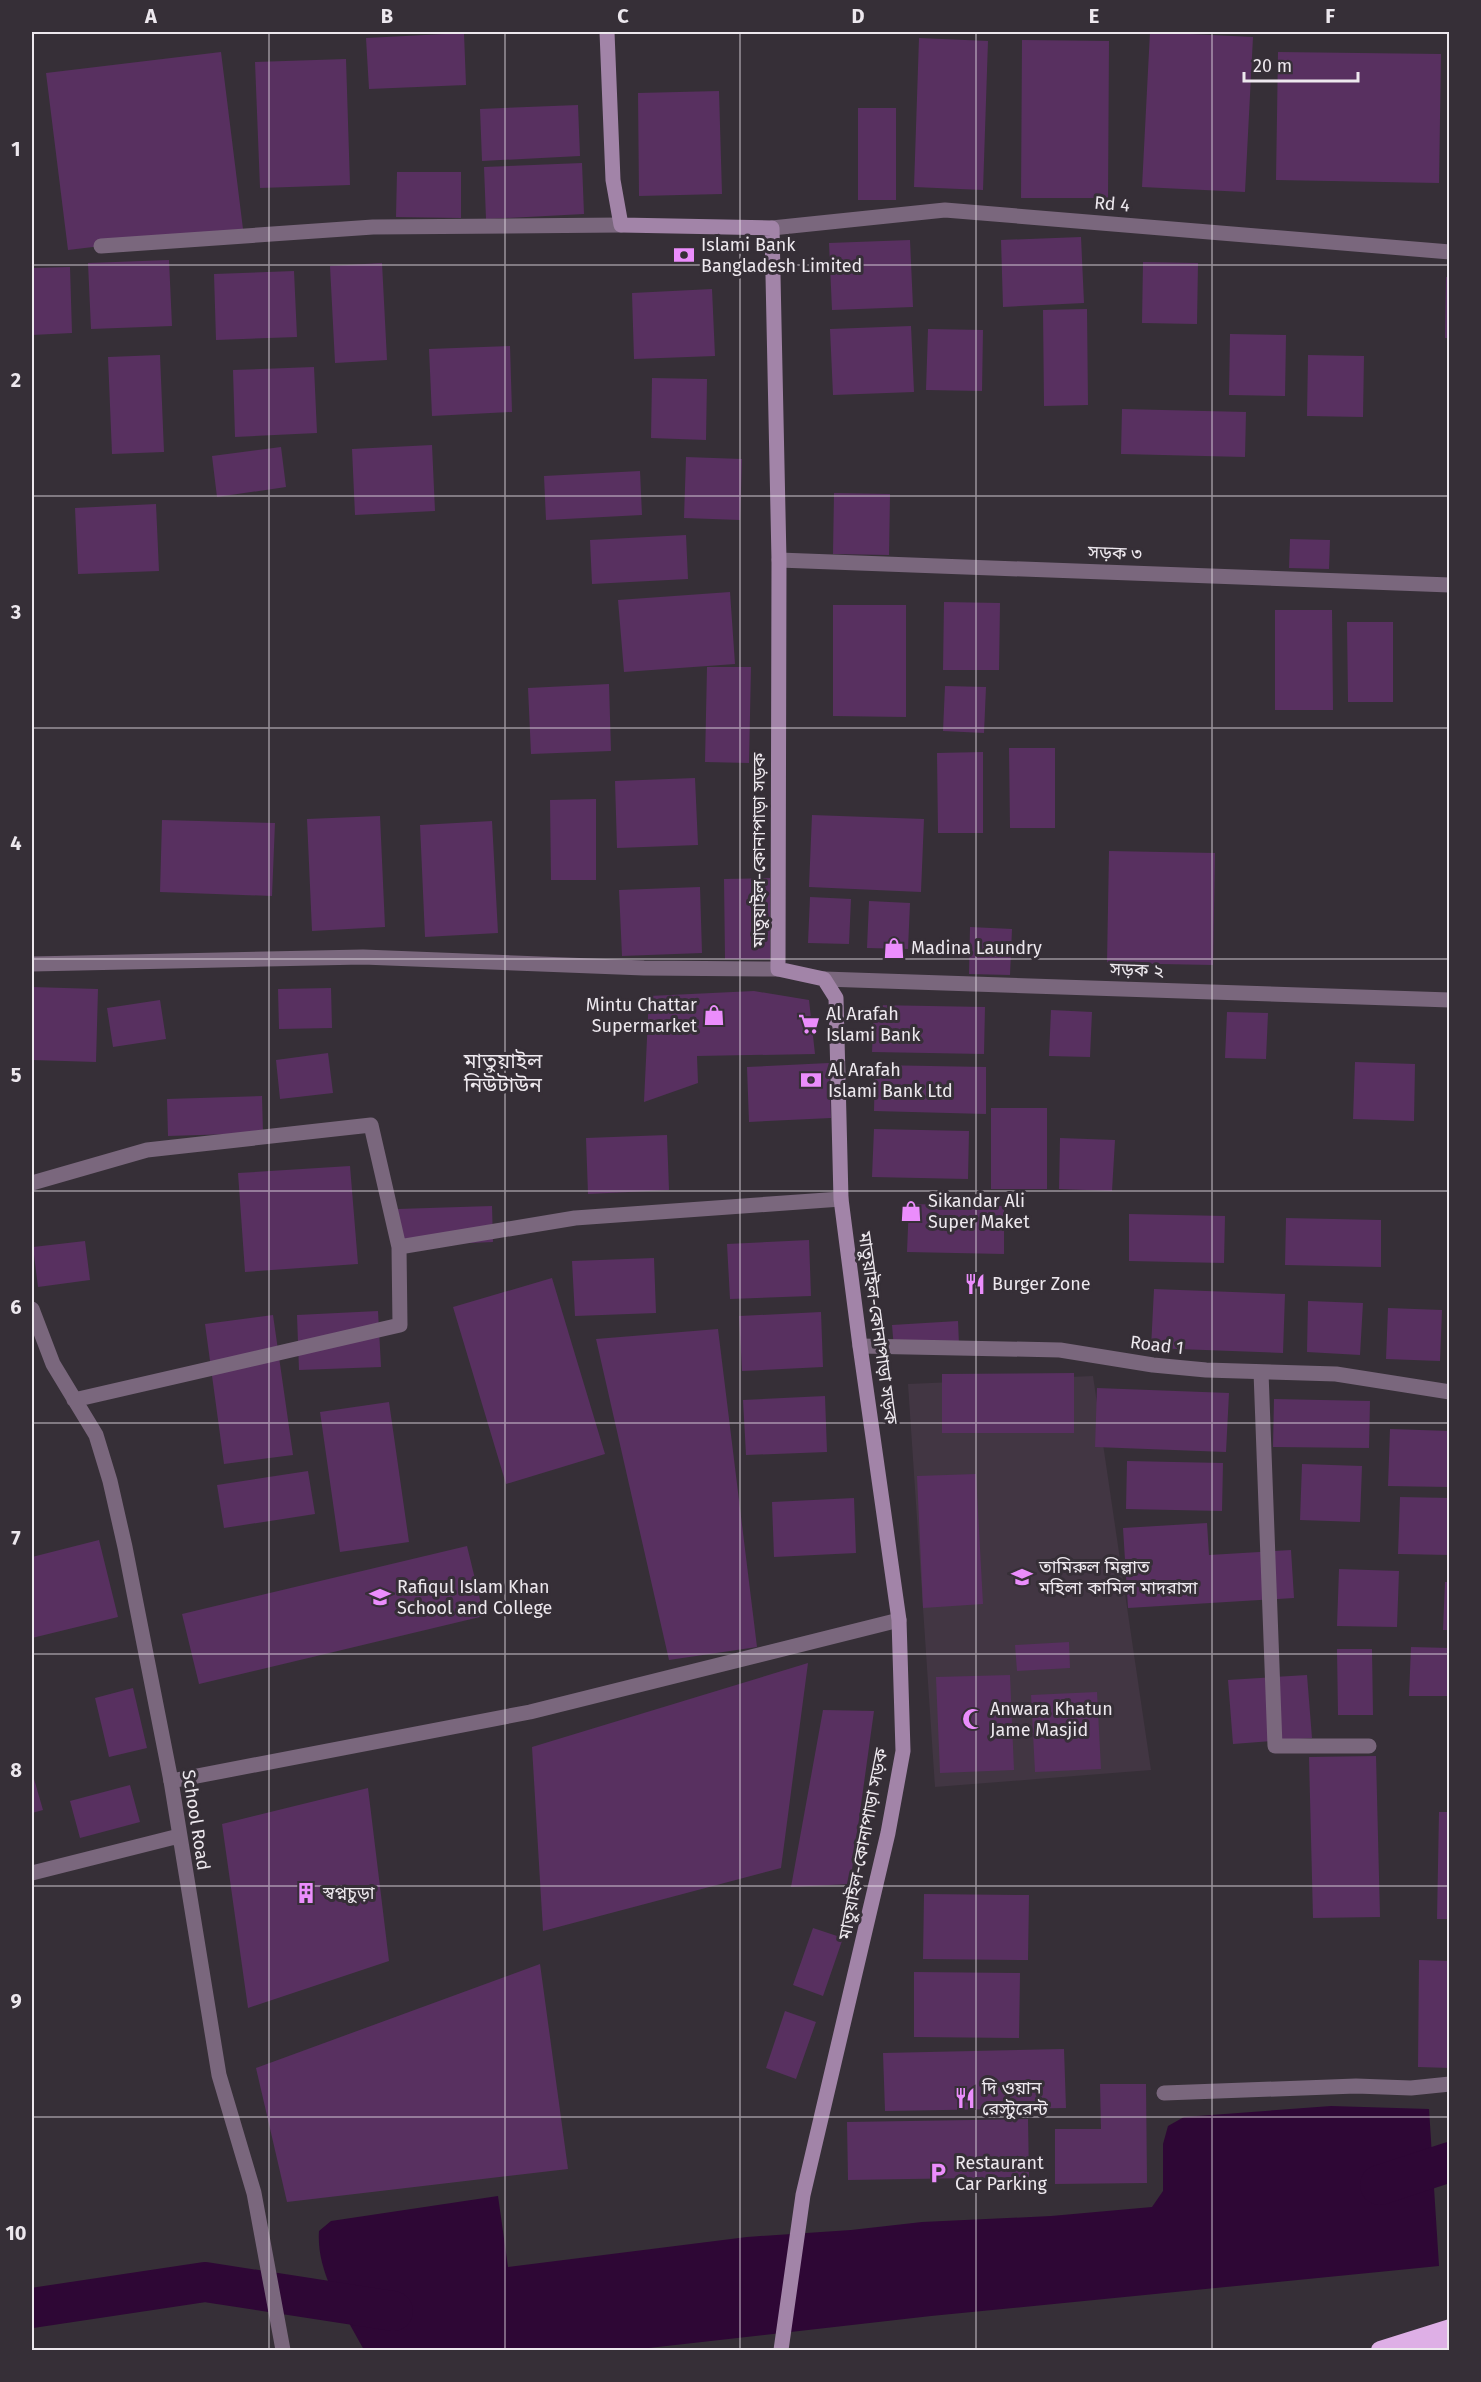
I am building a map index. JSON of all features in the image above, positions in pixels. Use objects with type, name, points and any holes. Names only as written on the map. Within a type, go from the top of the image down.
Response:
[{"type":"highway","points":[[1380,2350],[1449,2328]]},
{"type":"highway","points":[[1388,2350],[1449,2343]]},
{"type":"main road","points":[[607,32],[613,180],[621,225],[772,228]]},
{"type":"main road","name":"মাতুয়াইল-কোনাপাড়া সড়ক","points":[[772,228],[779,560],[778,969],[824,979],[836,998],[841,1199],[899,1620],[903,1751],[888,1833],[803,2195],[781,2350]]},
{"type":"street","name":"Rd 4","points":[[772,228],[945,210],[1449,252]]},
{"type":"street","points":[[101,246],[373,227],[621,225]]},
{"type":"street","name":"সড়ক ৩","points":[[779,560],[1449,585]]},
{"type":"street","points":[[32,964],[363,957],[644,969],[778,969]]},
{"type":"street","name":"সড়ক ২","points":[[824,979],[1449,1000]]},
{"type":"street","points":[[32,1183],[147,1150],[371,1125],[399,1247],[400,1325],[74,1400]]},
{"type":"street","points":[[399,1247],[575,1218],[841,1199]]},
{"type":"street","name":"School Road","points":[[32,1309],[53,1364],[96,1435],[110,1481],[171,1781],[219,2075],[254,2193],[283,2350]]},
{"type":"street","name":"Road 1","points":[[860,1346],[1060,1350],[1153,1365],[1206,1370],[1336,1374],[1449,1392]]},
{"type":"street","points":[[1261,1372],[1275,1746],[1369,1746]]},
{"type":"street","points":[[171,1781],[530,1712],[899,1620]]},
{"type":"street","points":[[32,1873],[179,1836]]},
{"type":"street","points":[[1164,2093],[1356,2086],[1411,2088],[1449,2084]]},
{"type":"shaded area","name":"তামিরুল মিল্লাত মহিলা কামিল মাদরাসা","points":[[1093,1376],[1151,1770],[935,1787],[908,1384]]},
{"type":"shaded area","points":[[1331,2106],[1429,2109],[1439,2266],[931,2316],[631,2350],[364,2350],[333,2293],[319,2247],[319,2231],[331,2221],[498,2196],[508,2267],[747,2237],[851,2230],[922,2222],[1051,2216],[1152,2207],[1163,2191],[1163,2144],[1168,2126],[1184,2117]]},
{"type":"building","points":[[1150,32],[1253,37],[1245,192],[1142,187]]},
{"type":"building","points":[[464,33],[466,85],[369,89],[366,38]]},
{"type":"building","points":[[919,38],[988,41],[983,190],[914,187]]},
{"type":"building","points":[[1022,40],[1109,41],[1108,198],[1021,198]]},
{"type":"building","points":[[221,52],[243,229],[68,250],[46,73]]},
{"type":"building","points":[[1278,52],[1441,54],[1439,183],[1276,180]]},
{"type":"building","points":[[346,59],[350,185],[260,188],[255,62]]},
{"type":"building","points":[[719,91],[722,194],[639,196],[638,93]]},
{"type":"building","points":[[578,105],[580,156],[482,161],[480,109]]},
{"type":"building","points":[[858,108],[896,108],[896,200],[858,200]]},
{"type":"building","points":[[582,163],[584,214],[486,219],[484,167]]},
{"type":"building","points":[[397,172],[461,172],[461,218],[396,217]]},
{"type":"building","points":[[1081,237],[1084,303],[1003,307],[1001,240]]},
{"type":"building","points":[[910,240],[913,307],[832,310],[829,243]]},
{"type":"building","points":[[169,260],[172,326],[91,329],[88,263]]},
{"type":"building","points":[[1143,262],[1198,263],[1197,324],[1142,323]]},
{"type":"building","points":[[382,263],[387,360],[335,363],[330,266]]},
{"type":"building","points":[[70,267],[72,333],[32,335],[32,268]]},
{"type":"building","points":[[294,271],[297,337],[216,340],[214,274]]},
{"type":"building","points":[[1446,277],[1450,278],[1450,338],[1445,338]]},
{"type":"building","points":[[712,289],[715,356],[634,359],[632,293]]},
{"type":"building","points":[[1087,309],[1088,405],[1044,406],[1043,310]]},
{"type":"building","points":[[911,326],[914,392],[833,395],[830,329]]},
{"type":"building","points":[[928,329],[983,330],[982,391],[926,390]]},
{"type":"building","points":[[1230,334],[1286,335],[1285,396],[1229,395]]},
{"type":"building","points":[[510,346],[512,412],[432,416],[429,349]]},
{"type":"building","points":[[160,355],[164,452],[112,454],[108,357]]},
{"type":"building","points":[[1308,355],[1364,356],[1363,417],[1307,416]]},
{"type":"building","points":[[314,367],[317,433],[235,437],[233,370]]},
{"type":"building","points":[[652,378],[707,379],[706,440],[651,438]]},
{"type":"building","points":[[1122,409],[1246,412],[1245,457],[1121,454]]},
{"type":"building","points":[[432,445],[435,511],[355,515],[352,449]]},
{"type":"building","points":[[281,447],[286,487],[217,497],[212,456]]},
{"type":"building","points":[[686,457],[742,459],[740,520],[684,518]]},
{"type":"building","points":[[640,471],[642,515],[546,520],[544,476]]},
{"type":"building","points":[[834,493],[890,494],[889,555],[833,554]]},
{"type":"building","points":[[156,504],[159,571],[78,574],[75,508]]},
{"type":"building","points":[[686,535],[688,579],[592,584],[590,540]]},
{"type":"building","points":[[1290,539],[1330,540],[1329,569],[1289,568]]},
{"type":"building","points":[[730,592],[735,664],[624,672],[618,600]]},
{"type":"building","points":[[944,602],[1000,603],[999,670],[943,670]]},
{"type":"building","points":[[833,605],[906,605],[906,717],[833,716]]},
{"type":"building","points":[[1275,610],[1332,610],[1333,710],[1275,710]]},
{"type":"building","points":[[1347,622],[1393,622],[1393,702],[1348,702]]},
{"type":"building","points":[[707,667],[751,667],[749,763],[705,762]]},
{"type":"building","points":[[609,684],[611,751],[531,754],[528,688]]},
{"type":"building","points":[[945,686],[986,687],[984,733],[943,731]]},
{"type":"building","points":[[1009,748],[1055,748],[1055,828],[1010,828]]},
{"type":"building","points":[[983,752],[983,833],[938,833],[937,753]]},
{"type":"building","points":[[695,778],[698,845],[617,848],[615,781]]},
{"type":"building","points":[[596,799],[596,880],[551,880],[550,800]]},
{"type":"building","points":[[812,815],[924,819],[921,892],[809,887]]},
{"type":"building","points":[[380,816],[385,927],[312,931],[307,819]]},
{"type":"building","points":[[162,820],[275,823],[272,896],[160,892]]},
{"type":"building","points":[[492,821],[498,933],[425,937],[420,825]]},
{"type":"building","points":[[1109,851],[1215,853],[1213,965],[1107,963]]},
{"type":"building","points":[[770,878],[770,959],[725,959],[724,879]]},
{"type":"building","points":[[700,887],[702,953],[622,956],[619,890]]},
{"type":"building","points":[[810,897],[851,899],[849,944],[808,943]]},
{"type":"building","points":[[869,901],[910,903],[908,949],[867,948]]},
{"type":"building","points":[[970,927],[1012,929],[1010,975],[969,974]]},
{"type":"building","points":[[32,987],[98,989],[96,1062],[32,1060]]},
{"type":"building","points":[[331,988],[332,1028],[279,1029],[278,989]]},
{"type":"building","points":[[754,991],[809,1000],[815,1054],[697,1056],[698,1083],[644,1102],[649,996]]},
{"type":"building","points":[[160,1000],[166,1039],[113,1047],[107,1008]]},
{"type":"building","points":[[874,1005],[985,1007],[984,1054],[872,1052]]},
{"type":"building","points":[[1051,1010],[1092,1012],[1090,1057],[1049,1056]]},
{"type":"building","points":[[1227,1012],[1268,1013],[1266,1059],[1225,1058]]},
{"type":"building","points":[[328,1053],[333,1093],[280,1099],[276,1060]]},
{"type":"building","points":[[1355,1062],[1415,1064],[1414,1121],[1353,1119]]},
{"type":"building","points":[[829,1063],[831,1118],[749,1122],[747,1067]]},
{"type":"building","points":[[875,1065],[986,1067],[986,1114],[874,1111]]},
{"type":"building","points":[[262,1096],[263,1133],[168,1136],[167,1099]]},
{"type":"building","points":[[991,1108],[1047,1108],[1047,1189],[991,1189]]},
{"type":"building","points":[[874,1129],[969,1131],[968,1179],[872,1177]]},
{"type":"building","points":[[667,1135],[669,1190],[588,1194],[586,1138]]},
{"type":"building","points":[[1060,1138],[1115,1140],[1112,1191],[1059,1189]]},
{"type":"building","points":[[350,1166],[358,1264],[245,1272],[238,1173]]},
{"type":"building","points":[[909,1204],[1004,1206],[1004,1254],[907,1252]]},
{"type":"building","points":[[492,1206],[493,1242],[398,1246],[397,1209]]},
{"type":"building","points":[[1129,1214],[1225,1216],[1224,1263],[1129,1261]]},
{"type":"building","points":[[1286,1218],[1381,1220],[1381,1267],[1285,1265]]},
{"type":"building","points":[[809,1240],[811,1296],[730,1299],[727,1244]]},
{"type":"building","points":[[85,1241],[90,1280],[38,1287],[33,1247]]},
{"type":"building","points":[[654,1258],[656,1313],[575,1316],[572,1261]]},
{"type":"building","points":[[552,1278],[605,1454],[506,1484],[453,1307]]},
{"type":"building","points":[[1154,1289],[1285,1294],[1283,1353],[1151,1348]]},
{"type":"building","points":[[1308,1301],[1363,1303],[1360,1355],[1307,1352]]},
{"type":"building","points":[[1388,1308],[1442,1310],[1440,1361],[1386,1359]]},
{"type":"building","points":[[378,1311],[381,1367],[299,1370],[297,1315]]},
{"type":"building","points":[[821,1312],[823,1367],[742,1371],[739,1316]]},
{"type":"building","points":[[273,1315],[293,1455],[224,1464],[205,1324]]},
{"type":"building","points":[[958,1321],[959,1345],[894,1349],[892,1325]]},
{"type":"building","points":[[718,1329],[757,1647],[669,1660],[596,1339]]},
{"type":"building","points":[[1074,1373],[1074,1433],[942,1433],[942,1374]]},
{"type":"building","points":[[1097,1388],[1229,1393],[1226,1452],[1095,1447]]},
{"type":"building","points":[[825,1396],[827,1452],[746,1455],[743,1400]]},
{"type":"building","points":[[1274,1399],[1370,1401],[1369,1448],[1273,1447]]},
{"type":"building","points":[[389,1402],[409,1542],[340,1552],[320,1412]]},
{"type":"building","points":[[1390,1429],[1450,1431],[1449,1487],[1388,1486]]},
{"type":"building","points":[[1127,1461],[1223,1463],[1222,1511],[1126,1509]]},
{"type":"building","points":[[1302,1464],[1362,1466],[1360,1522],[1300,1520]]},
{"type":"building","points":[[308,1471],[315,1514],[224,1528],[217,1485]]},
{"type":"building","points":[[976,1474],[983,1604],[923,1608],[917,1476]]},
{"type":"building","points":[[1400,1497],[1450,1498],[1450,1555],[1398,1554]]},
{"type":"building","points":[[854,1498],[856,1553],[774,1557],[772,1502]]},
{"type":"building","points":[[1207,1523],[1209,1555],[1291,1550],[1294,1598],[1128,1608],[1123,1528]]},
{"type":"building","points":[[99,1540],[118,1617],[32,1638],[32,1557]]},
{"type":"building","points":[[467,1546],[484,1616],[199,1684],[182,1614]]},
{"type":"building","points":[[1339,1569],[1399,1571],[1397,1627],[1337,1626]]},
{"type":"building","points":[[1445,1582],[1450,1582],[1450,1630],[1443,1630]]},
{"type":"building","points":[[1069,1642],[1070,1668],[1017,1671],[1015,1645]]},
{"type":"building","points":[[1411,1647],[1450,1648],[1450,1696],[1409,1696]]},
{"type":"building","points":[[1337,1649],[1372,1649],[1373,1715],[1338,1715]]},
{"type":"building","points":[[808,1663],[781,1868],[543,1931],[532,1747]]},
{"type":"building","points":[[1010,1675],[1014,1770],[940,1773],[936,1677]]},
{"type":"building","points":[[1307,1675],[1312,1738],[1233,1744],[1228,1680]]},
{"type":"building","points":[[133,1688],[147,1748],[109,1757],[95,1698]]},
{"type":"building","points":[[1097,1692],[1101,1769],[1035,1772],[1031,1695]]},
{"type":"building","points":[[823,1710],[874,1711],[850,1884],[791,1887]]},
{"type":"building","points":[[1376,1756],[1380,1917],[1313,1918],[1309,1757]]},
{"type":"building","points":[[32,1772],[43,1810],[32,1813]]},
{"type":"building","points":[[130,1785],[140,1822],[80,1838],[70,1801]]},
{"type":"building","name":"স্বপ্নচুড়া","points":[[368,1788],[389,1961],[248,2008],[222,1824]]},
{"type":"building","points":[[1439,1812],[1450,1812],[1450,1919],[1437,1919]]},
{"type":"building","points":[[924,1894],[1029,1895],[1028,1960],[923,1959]]},
{"type":"building","points":[[813,1928],[843,1938],[823,1996],[793,1985]]},
{"type":"building","points":[[1419,1960],[1450,1961],[1450,2068],[1418,2067]]},
{"type":"building","points":[[540,1964],[568,2169],[287,2202],[256,2068]]},
{"type":"building","points":[[914,1972],[1020,1973],[1019,2038],[914,2037]]},
{"type":"building","points":[[785,2011],[816,2022],[796,2079],[766,2068]]},
{"type":"building","points":[[1064,2049],[1066,2108],[885,2111],[883,2053]]},
{"type":"building","points":[[1100,2084],[1146,2084],[1147,2183],[1055,2184],[1055,2129],[1101,2129]]},
{"type":"building","points":[[1028,2119],[1029,2177],[848,2180],[847,2122]]},
{"type":"waterway","points":[[1380,2185],[1450,2162]]},
{"type":"waterway","points":[[32,2308],[205,2282],[393,2311]]},
{"type":"place","name":"Islami Bank Bangladesh Limited","points":[[684,255]]},
{"type":"place","name":"Madina Laundry","points":[[894,948]]},
{"type":"place","name":"Mintu Chattar Supermarket","points":[[714,1015]]},
{"type":"place","name":"Al Arafah Islami Bank","points":[[809,1024]]},
{"type":"place","name":"Al Arafah Islami Bank Ltd","points":[[811,1080]]},
{"type":"place","name":"Sikandar Ali Super Maket","points":[[911,1211]]},
{"type":"place","name":"Burger Zone","points":[[975,1284]]},
{"type":"place","name":"তামিরুল মিল্লাত মহিলা কামিল মাদরাসা","points":[[1022,1577]]},
{"type":"place","name":"Rafiqul Islam Khan School and College","points":[[380,1597]]},
{"type":"place","name":"Anwara Khatun Jame Masjid","points":[[973,1719]]},
{"type":"place","name":"স্বপ্নচুড়া","points":[[306,1893]]},
{"type":"place","name":"দি ওয়ান রেস্টুরেন্ট","points":[[965,2098]]},
{"type":"place","name":"Restaurant Car Parking","points":[[938,2173]]},
{"type":"district","name":"মাতুয়াইল নিউটাউন","points":[[503,1073]]}]
